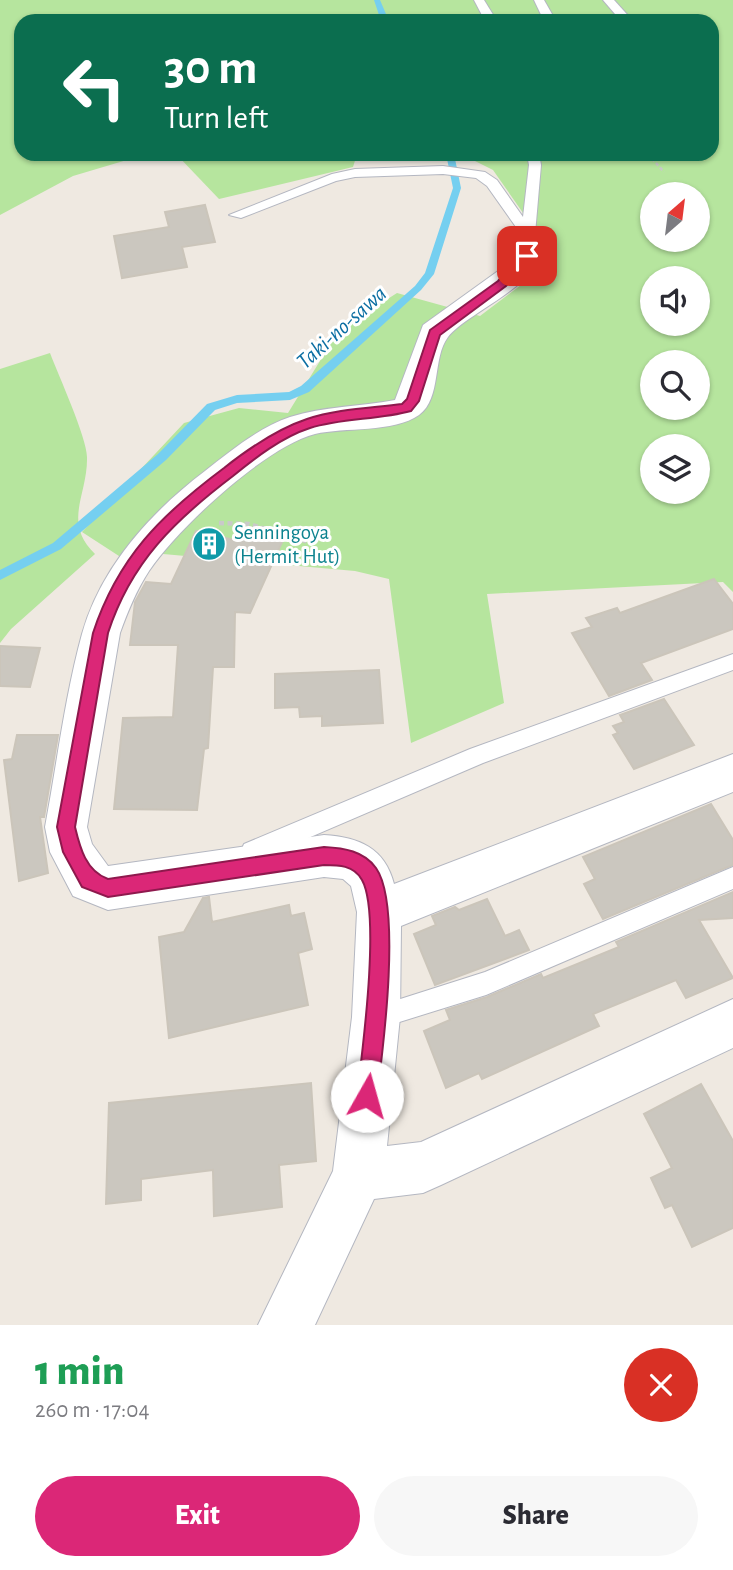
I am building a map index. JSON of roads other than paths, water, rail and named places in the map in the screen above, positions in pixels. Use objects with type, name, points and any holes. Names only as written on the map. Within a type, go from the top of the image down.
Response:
[{"type":"street","points":[[286,1325],[358,1175],[376,1017],[379,912],[370,875],[357,862],[342,857],[324,856],[108,888],[89,881],[72,852],[66,827],[101,633],[110,604],[148,544],[185,505],[247,457],[294,429],[311,423],[406,408],[413,401],[434,332],[514,272],[527,256],[528,234]]},
{"type":"street","points":[[379,912],[733,773]]},
{"type":"street","points":[[358,1175],[423,1167],[733,1023]]},
{"type":"lane","points":[[608,0],[620,14]]},
{"type":"lane","points":[[528,234],[534,161]]},
{"type":"lane","points":[[236,215],[332,178],[355,173],[443,170],[480,175],[492,183],[528,234]]},
{"type":"lane","points":[[204,872],[477,756],[733,662]]},
{"type":"lane","points":[[376,1017],[486,983],[733,878]]},
{"type":"waterway","name":"Taki-no-sawa","points":[[377,0],[382,14]]},
{"type":"waterway","name":"Taki-no-sawa","points":[[0,575],[57,546],[162,457],[211,407],[237,399],[290,396],[305,389],[418,288],[429,274],[457,188],[451,161]]},
{"type":"place","name":"Senningoya (Hermit Hut)","points":[[209,544]]}]
